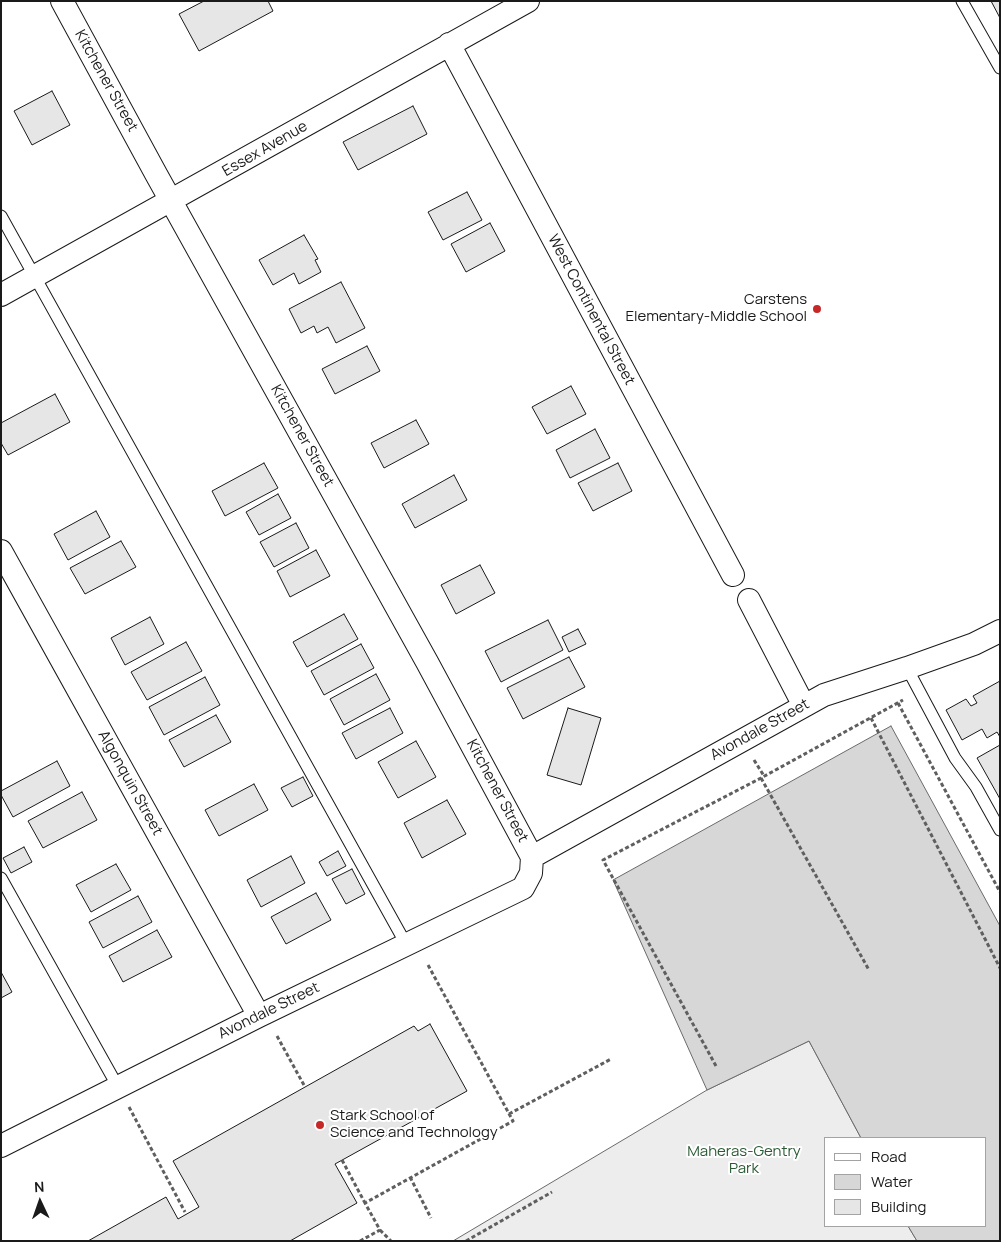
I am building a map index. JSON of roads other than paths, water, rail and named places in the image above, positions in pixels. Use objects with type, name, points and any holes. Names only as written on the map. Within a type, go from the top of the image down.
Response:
[{"type":"street","name":"Kitchener Street","points":[[62,1],[171,202],[427,662],[532,865]]},
{"type":"street","name":"Essex Avenue","points":[[1,295],[171,202],[528,1]]},
{"type":"street","name":"West Continental Street","points":[[449,44],[733,575]]},
{"type":"street","name":"Algonquin Street","points":[[1,551],[258,1016]]},
{"type":"street","points":[[749,600],[804,706]]},
{"type":"street","name":"Avondale Street","points":[[1,1146],[258,1016],[523,888],[532,865],[824,695],[974,644],[1000,631]]},
{"type":"lane","points":[[962,1],[1000,68]]},
{"type":"lane","points":[[1,216],[406,944]]},
{"type":"lane","points":[[907,668],[955,758],[976,787],[1000,830]]},
{"type":"lane","points":[[1,878],[118,1087]]},
{"type":"water","points":[[891,726],[1000,926],[1000,1241],[917,1241],[909,1227],[986,1227],[986,1137],[860,1137],[809,1041],[707,1090],[613,880]]},
{"type":"place","name":"Carstens Elementary-Middle School","points":[[817,309]]},
{"type":"place","name":"Stark School of Science and Technology","points":[[320,1125]]},
{"type":"park label","name":"Maheras-Gentry Park","points":[[744,1160]]}]
